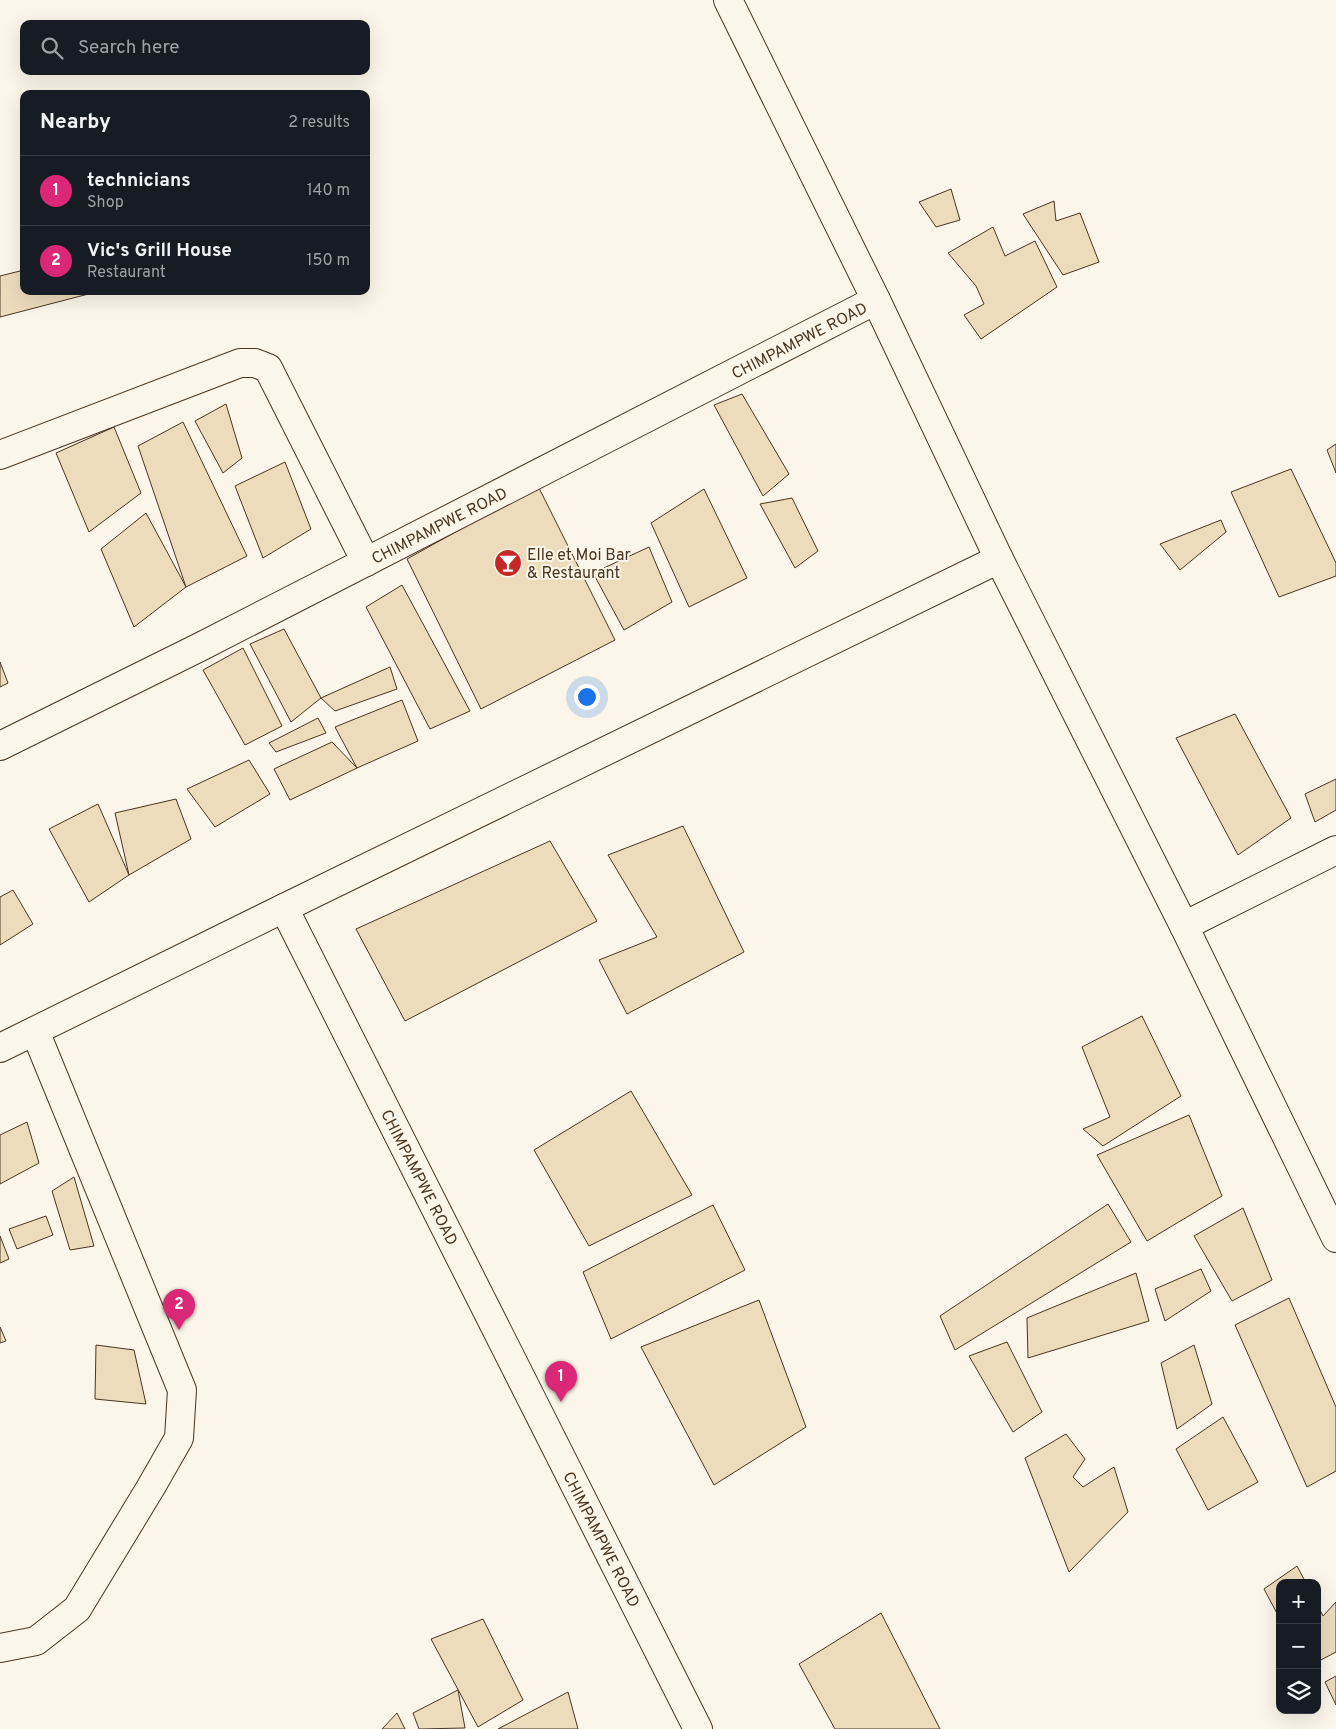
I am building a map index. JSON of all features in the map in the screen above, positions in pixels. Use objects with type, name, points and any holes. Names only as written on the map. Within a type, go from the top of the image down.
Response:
[{"type":"street","points":[[728,0],[876,300],[999,560],[1184,926],[1336,1238]]},
{"type":"street","name":"CHIMPAMPWE ROAD","points":[[0,746],[200,647],[876,300]]},
{"type":"street","points":[[0,455],[240,363],[256,363],[268,368],[366,562]]},
{"type":"street","points":[[0,1048],[999,560]]},
{"type":"street","points":[[1184,926],[1336,850]]},
{"type":"street","name":"CHIMPAMPWE ROAD","points":[[284,908],[698,1729]]},
{"type":"street","points":[[0,1648],[36,1641],[77,1609],[179,1438],[182,1390],[35,1031]]},
{"type":"building","points":[[951,189],[960,220],[936,227],[919,202]]},
{"type":"building","points":[[1054,201],[1056,221],[1080,213],[1099,262],[1063,275],[1023,214]]},
{"type":"building","points":[[993,227],[1005,256],[1035,241],[1057,287],[981,339],[964,315],[984,304],[976,286],[948,253]]},
{"type":"building","points":[[20,271],[20,295],[85,295],[0,317],[0,276]]},
{"type":"building","points":[[742,394],[789,474],[763,496],[714,405]]},
{"type":"building","points":[[226,404],[242,458],[223,473],[195,421]]},
{"type":"building","points":[[183,422],[247,556],[186,587],[138,446]]},
{"type":"building","points":[[114,427],[141,493],[89,532],[56,453]]},
{"type":"building","points":[[1336,444],[1336,473],[1327,450]]},
{"type":"building","points":[[285,462],[311,529],[263,558],[235,486]]},
{"type":"building","points":[[1291,469],[1336,563],[1336,576],[1279,597],[1231,492]]},
{"type":"building","points":[[538,486],[615,640],[481,709],[407,559]]},
{"type":"building","points":[[704,489],[747,578],[689,607],[651,523]]},
{"type":"building","points":[[792,498],[818,551],[795,568],[760,504]]},
{"type":"building","points":[[146,513],[186,587],[134,627],[101,549]]},
{"type":"building","points":[[1221,520],[1226,532],[1180,570],[1160,544]]},
{"type":"building","points":[[649,547],[672,602],[624,630],[593,573]]},
{"type":"building","points":[[402,585],[470,711],[430,729],[366,607]]},
{"type":"building","points":[[284,629],[321,698],[291,722],[250,644]]},
{"type":"building","points":[[243,648],[282,726],[245,745],[203,670]]},
{"type":"building","points":[[0,662],[8,683],[0,687]]},
{"type":"building","points":[[390,667],[397,689],[335,711],[321,698]]},
{"type":"building","points":[[402,700],[418,741],[357,768],[335,727]]},
{"type":"building","points":[[1235,714],[1291,818],[1238,855],[1176,738]]},
{"type":"building","points":[[318,718],[326,733],[276,752],[269,743]]},
{"type":"building","points":[[332,742],[357,768],[290,800],[274,769]]},
{"type":"building","points":[[249,760],[270,794],[215,827],[187,789]]},
{"type":"building","points":[[1336,779],[1336,810],[1315,822],[1305,794]]},
{"type":"building","points":[[176,799],[191,839],[129,875],[115,813]]},
{"type":"building","points":[[98,804],[129,875],[89,902],[49,829]]},
{"type":"building","points":[[683,826],[744,952],[627,1014],[599,960],[657,937],[608,855]]},
{"type":"building","points":[[550,841],[597,921],[405,1021],[356,929]]},
{"type":"building","points":[[13,890],[33,924],[0,945],[0,897]]},
{"type":"building","points":[[1142,1016],[1181,1096],[1103,1146],[1083,1129],[1110,1117],[1082,1047]]},
{"type":"building","points":[[631,1091],[692,1195],[589,1246],[534,1150]]},
{"type":"building","points":[[1189,1115],[1222,1196],[1147,1241],[1097,1155]]},
{"type":"building","points":[[27,1122],[39,1163],[0,1184],[0,1135]]},
{"type":"building","points":[[74,1177],[94,1246],[70,1250],[52,1191]]},
{"type":"building","points":[[1108,1204],[1131,1242],[955,1350],[940,1316]]},
{"type":"building","points":[[713,1205],[745,1270],[611,1339],[583,1272]]},
{"type":"building","points":[[1243,1208],[1272,1280],[1232,1301],[1194,1236]]},
{"type":"building","points":[[46,1216],[53,1235],[17,1249],[9,1229]]},
{"type":"building","points":[[0,1236],[9,1259],[0,1263]]},
{"type":"building","points":[[1201,1269],[1211,1291],[1165,1321],[1155,1289]]},
{"type":"building","points":[[1136,1273],[1149,1321],[1028,1358],[1027,1318]]},
{"type":"building","points":[[1289,1298],[1336,1407],[1336,1471],[1307,1487],[1235,1325]]},
{"type":"building","points":[[759,1300],[806,1427],[714,1485],[641,1347]]},
{"type":"building","points":[[0,1327],[6,1341],[0,1343]]},
{"type":"building","points":[[1007,1342],[1042,1412],[1013,1432],[969,1356]]},
{"type":"building","points":[[96,1345],[134,1350],[146,1404],[95,1399]]},
{"type":"building","points":[[1194,1345],[1212,1404],[1177,1429],[1161,1363]]},
{"type":"building","points":[[1223,1417],[1258,1482],[1208,1510],[1176,1449]]},
{"type":"building","points":[[1066,1434],[1085,1459],[1073,1477],[1083,1487],[1114,1467],[1128,1512],[1069,1572],[1025,1458]]},
{"type":"building","points":[[1297,1566],[1304,1579],[1278,1579]]},
{"type":"building","points":[[1276,1581],[1276,1612],[1264,1589]]},
{"type":"building","points":[[1336,1602],[1336,1652],[1321,1660],[1321,1612],[1323,1616]]},
{"type":"building","points":[[881,1613],[940,1729],[835,1729],[799,1664]]},
{"type":"building","points":[[483,1619],[523,1700],[478,1727],[431,1639]]},
{"type":"building","points":[[1336,1676],[1336,1705],[1325,1682]]},
{"type":"building","points":[[458,1690],[465,1728],[419,1729],[413,1713]]},
{"type":"building","points":[[568,1692],[578,1729],[498,1729]]},
{"type":"building","points":[[397,1713],[405,1729],[382,1729]]},
{"type":"place","name":"Elle et Moi Bar & Restaurant","points":[[508,563]]},
{"type":"place","name":"Vic's Grill House","points":[[179,1330]]},
{"type":"place","name":"technicians","points":[[561,1402]]}]
